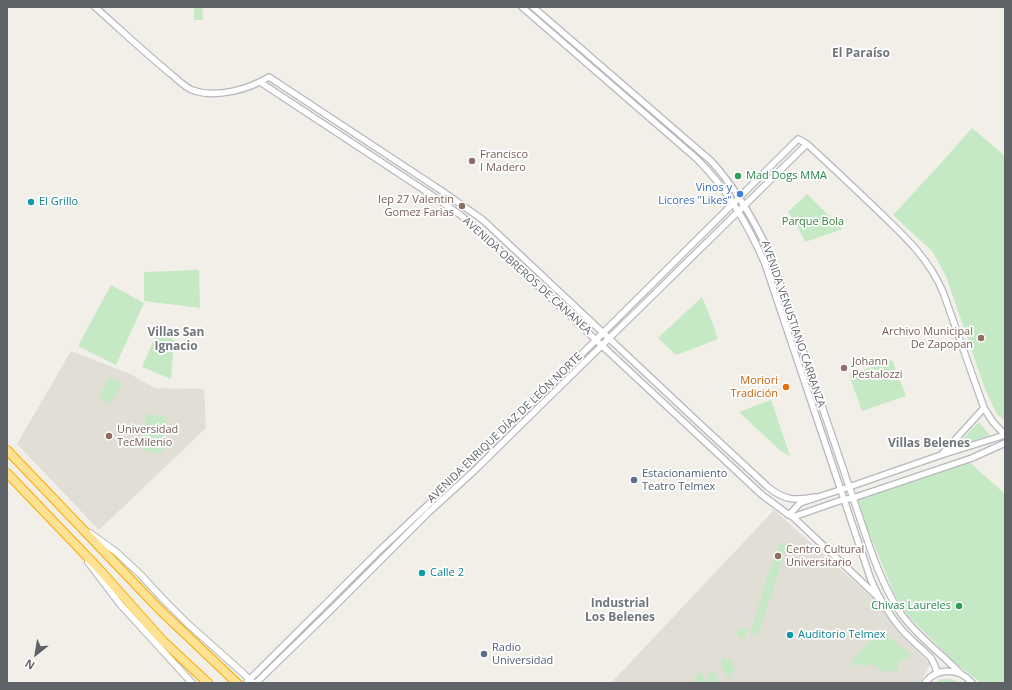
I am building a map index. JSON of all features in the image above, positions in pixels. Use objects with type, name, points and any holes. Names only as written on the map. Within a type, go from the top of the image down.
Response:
[{"type":"highway","points":[[7,450],[159,609],[236,683]]},
{"type":"highway","points":[[7,472],[78,547],[163,641],[208,683]]},
{"type":"main road","points":[[80,526],[116,552],[140,574],[188,624],[242,673],[248,682]]},
{"type":"main road","points":[[78,547],[120,604],[192,683]]},
{"type":"street","points":[[96,7],[164,68],[194,91],[211,93],[224,92],[244,88],[260,82]]},
{"type":"street","name":"AVENIDA VENUSTIANO CARRANZA","points":[[522,7],[697,159],[715,178],[738,212],[753,237],[765,264],[871,580],[880,599],[902,630],[931,658],[935,666],[936,673]]},
{"type":"street","name":"AVENIDA VENUSTIANO CARRANZA","points":[[533,7],[711,161],[740,197],[771,256],[849,487],[876,565],[886,589],[903,616],[913,627],[972,683]]},
{"type":"street","name":"AVENIDA OBREROS DE CANANEA","points":[[815,497],[799,500],[789,498],[773,491],[698,423],[483,220],[442,191],[269,77],[260,82],[459,214],[476,228],[762,495],[791,516],[880,599]]},
{"type":"street","name":"AVENIDA ENRIQUE DÍAZ DE LEÓN NORTE","points":[[248,682],[379,551],[469,466],[798,139],[807,144]]},
{"type":"street","points":[[608,338],[807,144],[899,231],[917,249],[937,279],[984,408],[993,422],[1005,435],[815,497],[800,503],[791,516]]},
{"type":"street","name":"AVENIDA ENRIQUE DÍAZ DE LEÓN NORTE","points":[[256,683],[395,545],[474,471],[608,338]]},
{"type":"street","points":[[941,455],[984,408]]},
{"type":"street","points":[[791,516],[853,498],[972,458],[1005,443]]},
{"type":"street","points":[[925,683],[936,673],[948,671],[961,674]]},
{"type":"shaded area","name":"Universidad TecMilenio","points":[[71,351],[128,373],[155,388],[204,389],[206,428],[99,530],[17,444]]},
{"type":"shaded area","name":"Centro Cultural Universitario","points":[[774,510],[877,602],[893,625],[930,664],[920,683],[611,683]]},
{"type":"green space","points":[[194,7],[202,7],[203,20],[194,20]]},
{"type":"green space","points":[[972,128],[1005,156],[1005,421],[997,414],[985,389],[946,276],[932,251],[893,215]]},
{"type":"green space","name":"Parque Bola","points":[[807,194],[843,229],[805,242],[788,212]]},
{"type":"green space","points":[[199,270],[200,308],[144,301],[144,272]]},
{"type":"green space","points":[[111,285],[144,303],[116,365],[78,346]]},
{"type":"green space","points":[[702,297],[718,339],[676,355],[658,338]]},
{"type":"green space","points":[[157,333],[174,339],[171,379],[142,367]]},
{"type":"green space","points":[[892,360],[906,396],[862,411],[849,375]]},
{"type":"green space","points":[[110,377],[122,383],[111,404],[99,397]]},
{"type":"green space","points":[[771,400],[790,456],[782,452],[739,412]]},
{"type":"green space","points":[[146,414],[167,417],[162,453],[141,450]]},
{"type":"green space","points":[[979,422],[990,435],[954,448]]},
{"type":"green space","points":[[968,461],[1005,494],[1005,683],[981,683],[954,662],[908,616],[894,593],[855,499]]},
{"type":"green space","points":[[780,543],[787,545],[759,632],[751,635],[766,581]]},
{"type":"green space","points":[[747,627],[746,637],[740,639],[736,632]]},
{"type":"green space","points":[[880,629],[898,645],[910,653],[908,659],[903,658],[902,661],[900,661],[897,671],[884,672],[880,668],[877,668],[875,665],[873,666],[871,664],[863,667],[859,663],[854,667],[851,662]]},
{"type":"green space","points":[[724,657],[726,660],[729,658],[736,670],[730,672],[732,676],[729,679],[720,665],[723,664],[721,659]]},
{"type":"green space","points":[[715,670],[717,673],[715,675],[719,682],[707,683],[709,681],[707,676]]},
{"type":"green space","points":[[700,671],[707,683],[696,683],[694,678]]},
{"type":"green space","points":[[942,679],[950,679],[961,683],[934,683]]},
{"type":"place","name":"Francisco I Madero","points":[[472,161]]},
{"type":"place","name":"Mad Dogs MMA","points":[[738,176]]},
{"type":"place","name":"Vinos y Licores \"Likes\"","points":[[740,194]]},
{"type":"place","name":"El Grillo","points":[[31,202]]},
{"type":"place","name":"Iep 27 Valentin Gomez Farias","points":[[462,206]]},
{"type":"place","name":"Archivo Municipal De Zapopan","points":[[981,338]]},
{"type":"place","name":"Johann Pestalozzi","points":[[844,368]]},
{"type":"place","name":"Moriori Tradición","points":[[786,387]]},
{"type":"place","name":"Universidad TecMilenio","points":[[109,436]]},
{"type":"place","name":"Estacionamiento Teatro Telmex","points":[[634,480]]},
{"type":"place","name":"Centro Cultural Universitario","points":[[778,556]]},
{"type":"place","name":"Calle 2","points":[[422,573]]},
{"type":"place","name":"Chivas Laureles","points":[[959,606]]},
{"type":"place","name":"Auditorio Telmex","points":[[790,635]]},
{"type":"place","name":"Radio Universidad","points":[[484,654]]},
{"type":"district","name":"El Paraíso","points":[[861,54]]},
{"type":"district","name":"Villas San Ignacio","points":[[176,340]]},
{"type":"district","name":"Villas Belenes","points":[[929,444]]},
{"type":"district","name":"Industrial Los Belenes","points":[[620,611]]}]
